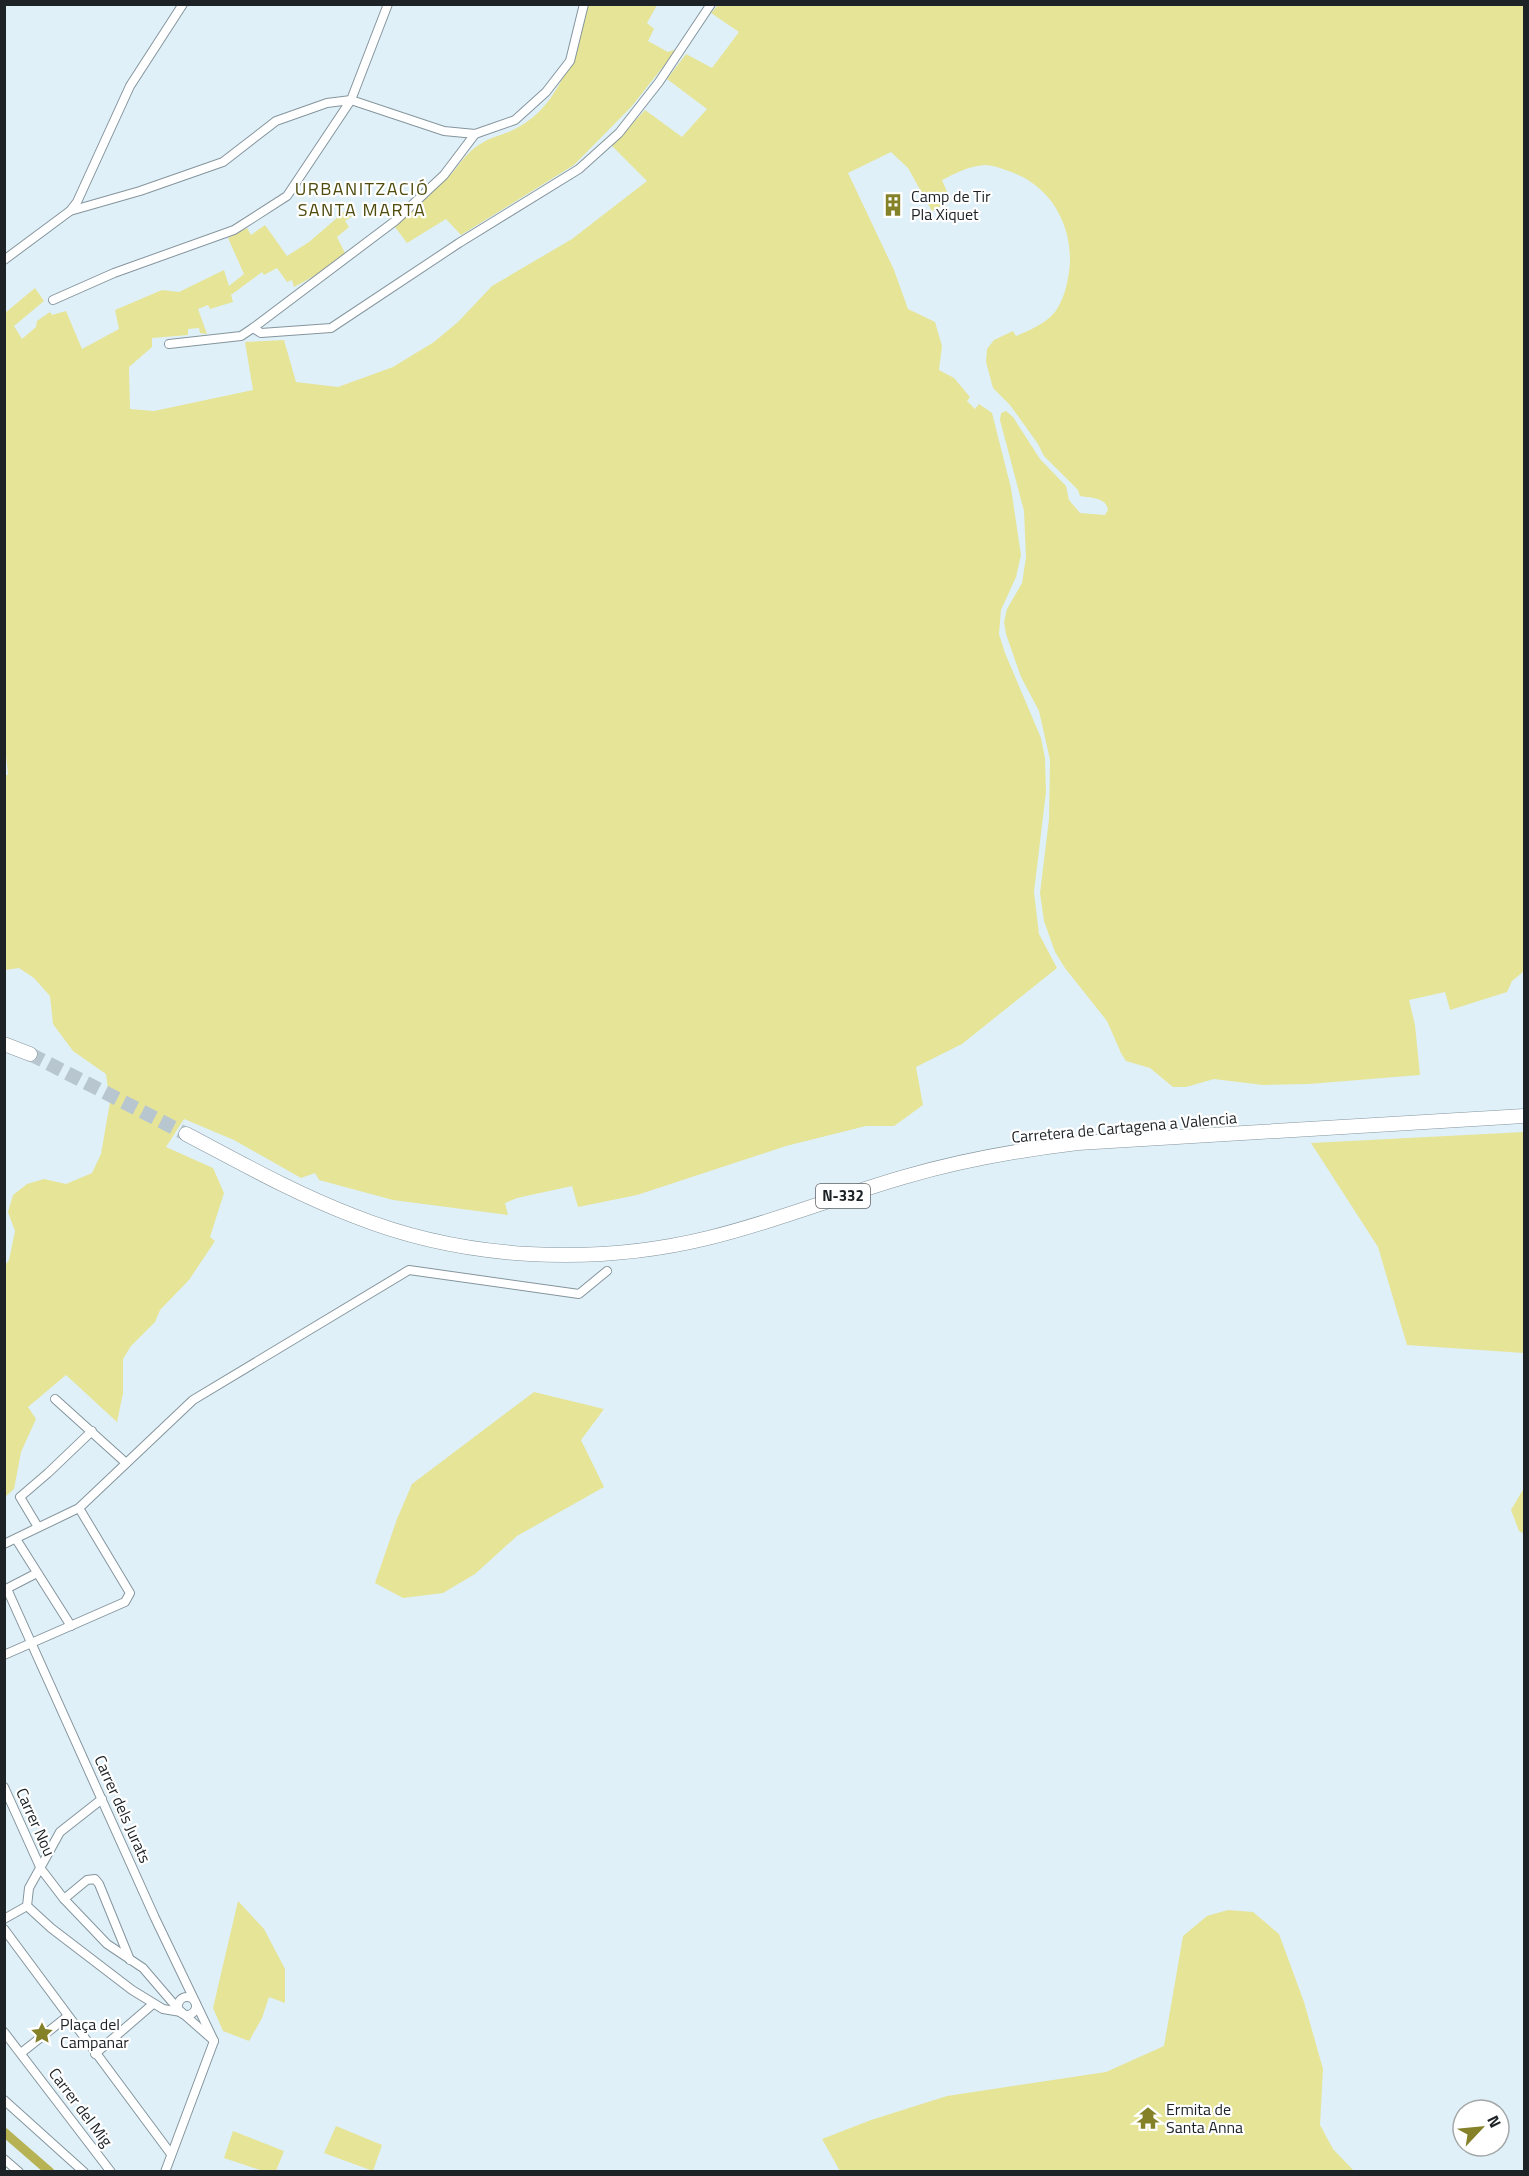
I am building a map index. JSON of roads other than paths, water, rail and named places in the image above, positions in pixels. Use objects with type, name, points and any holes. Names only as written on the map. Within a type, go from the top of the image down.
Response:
[{"type":"highway","points":[[4,1044],[30,1054]]},
{"type":"highway","name":"Carretera de Cartagena a Valencia","points":[[186,1134],[313,1199],[394,1230],[457,1245],[494,1250],[564,1254],[648,1249],[708,1238],[903,1177],[1014,1151],[1078,1143],[1524,1116]]},
{"type":"street","points":[[70,211],[77,202],[130,86],[183,4]]},
{"type":"street","points":[[52,300],[114,273],[234,230],[287,196],[351,100],[388,4]]},
{"type":"street","points":[[4,260],[60,216],[70,211],[140,191],[224,162],[276,121],[327,103],[351,100],[444,130],[475,134],[515,120],[546,92],[570,61],[584,4]]},
{"type":"street","points":[[253,328],[261,333],[331,328],[459,243],[579,169],[619,133],[659,82],[711,4]]},
{"type":"street","points":[[169,344],[241,336],[253,328],[395,221],[444,175],[475,134]]},
{"type":"street","points":[[4,1544],[79,1508],[193,1400],[409,1270],[579,1294],[607,1271]]},
{"type":"street","points":[[55,1399],[126,1463]]},
{"type":"street","points":[[38,1527],[20,1497],[92,1431]]},
{"type":"street","points":[[4,1655],[125,1602],[130,1593],[79,1508]]},
{"type":"street","points":[[16,1539],[71,1626]]},
{"type":"street","points":[[6,1589],[37,1573]]},
{"type":"street","name":"Carrer dels Jurats","points":[[6,1589],[155,1918],[214,2041]]},
{"type":"street","name":"Carrer Nou","points":[[4,1788],[41,1869],[64,1899],[106,1944],[143,1968],[181,2012],[214,2041]]},
{"type":"street","points":[[27,1906],[29,1888],[60,1832],[102,1799]]},
{"type":"street","points":[[64,1899],[87,1880],[95,1879],[130,1960]]},
{"type":"street","points":[[4,1919],[27,1906]]},
{"type":"street","points":[[27,1906],[51,1928],[153,2004],[187,2015],[196,2009],[196,2002]]},
{"type":"street","points":[[4,1929],[171,2154]]},
{"type":"street","points":[[96,2054],[153,2004]]},
{"type":"street","points":[[21,2053],[68,2016]]},
{"type":"street","name":"Carrer del Mig","points":[[4,2032],[111,2172]]},
{"type":"street","points":[[165,2172],[214,2041]]},
{"type":"street","points":[[4,2100],[84,2172]]},
{"type":"street","points":[[4,2159],[19,2172]]},
{"type":"waterway","points":[[4,2132],[50,2172]]},
{"type":"tunnel","points":[[30,1054],[186,1134]]},
{"type":"place","name":"Camp de Tir Pla Xiquet","points":[[893,205]]},
{"type":"place","name":"Plaça del Campanar","points":[[42,2033]]},
{"type":"place","name":"Ermita de Santa Anna","points":[[1148,2118]]},
{"type":"district","name":"URBANITZACIÓ SANTA MARTA","points":[[362,199]]}]
